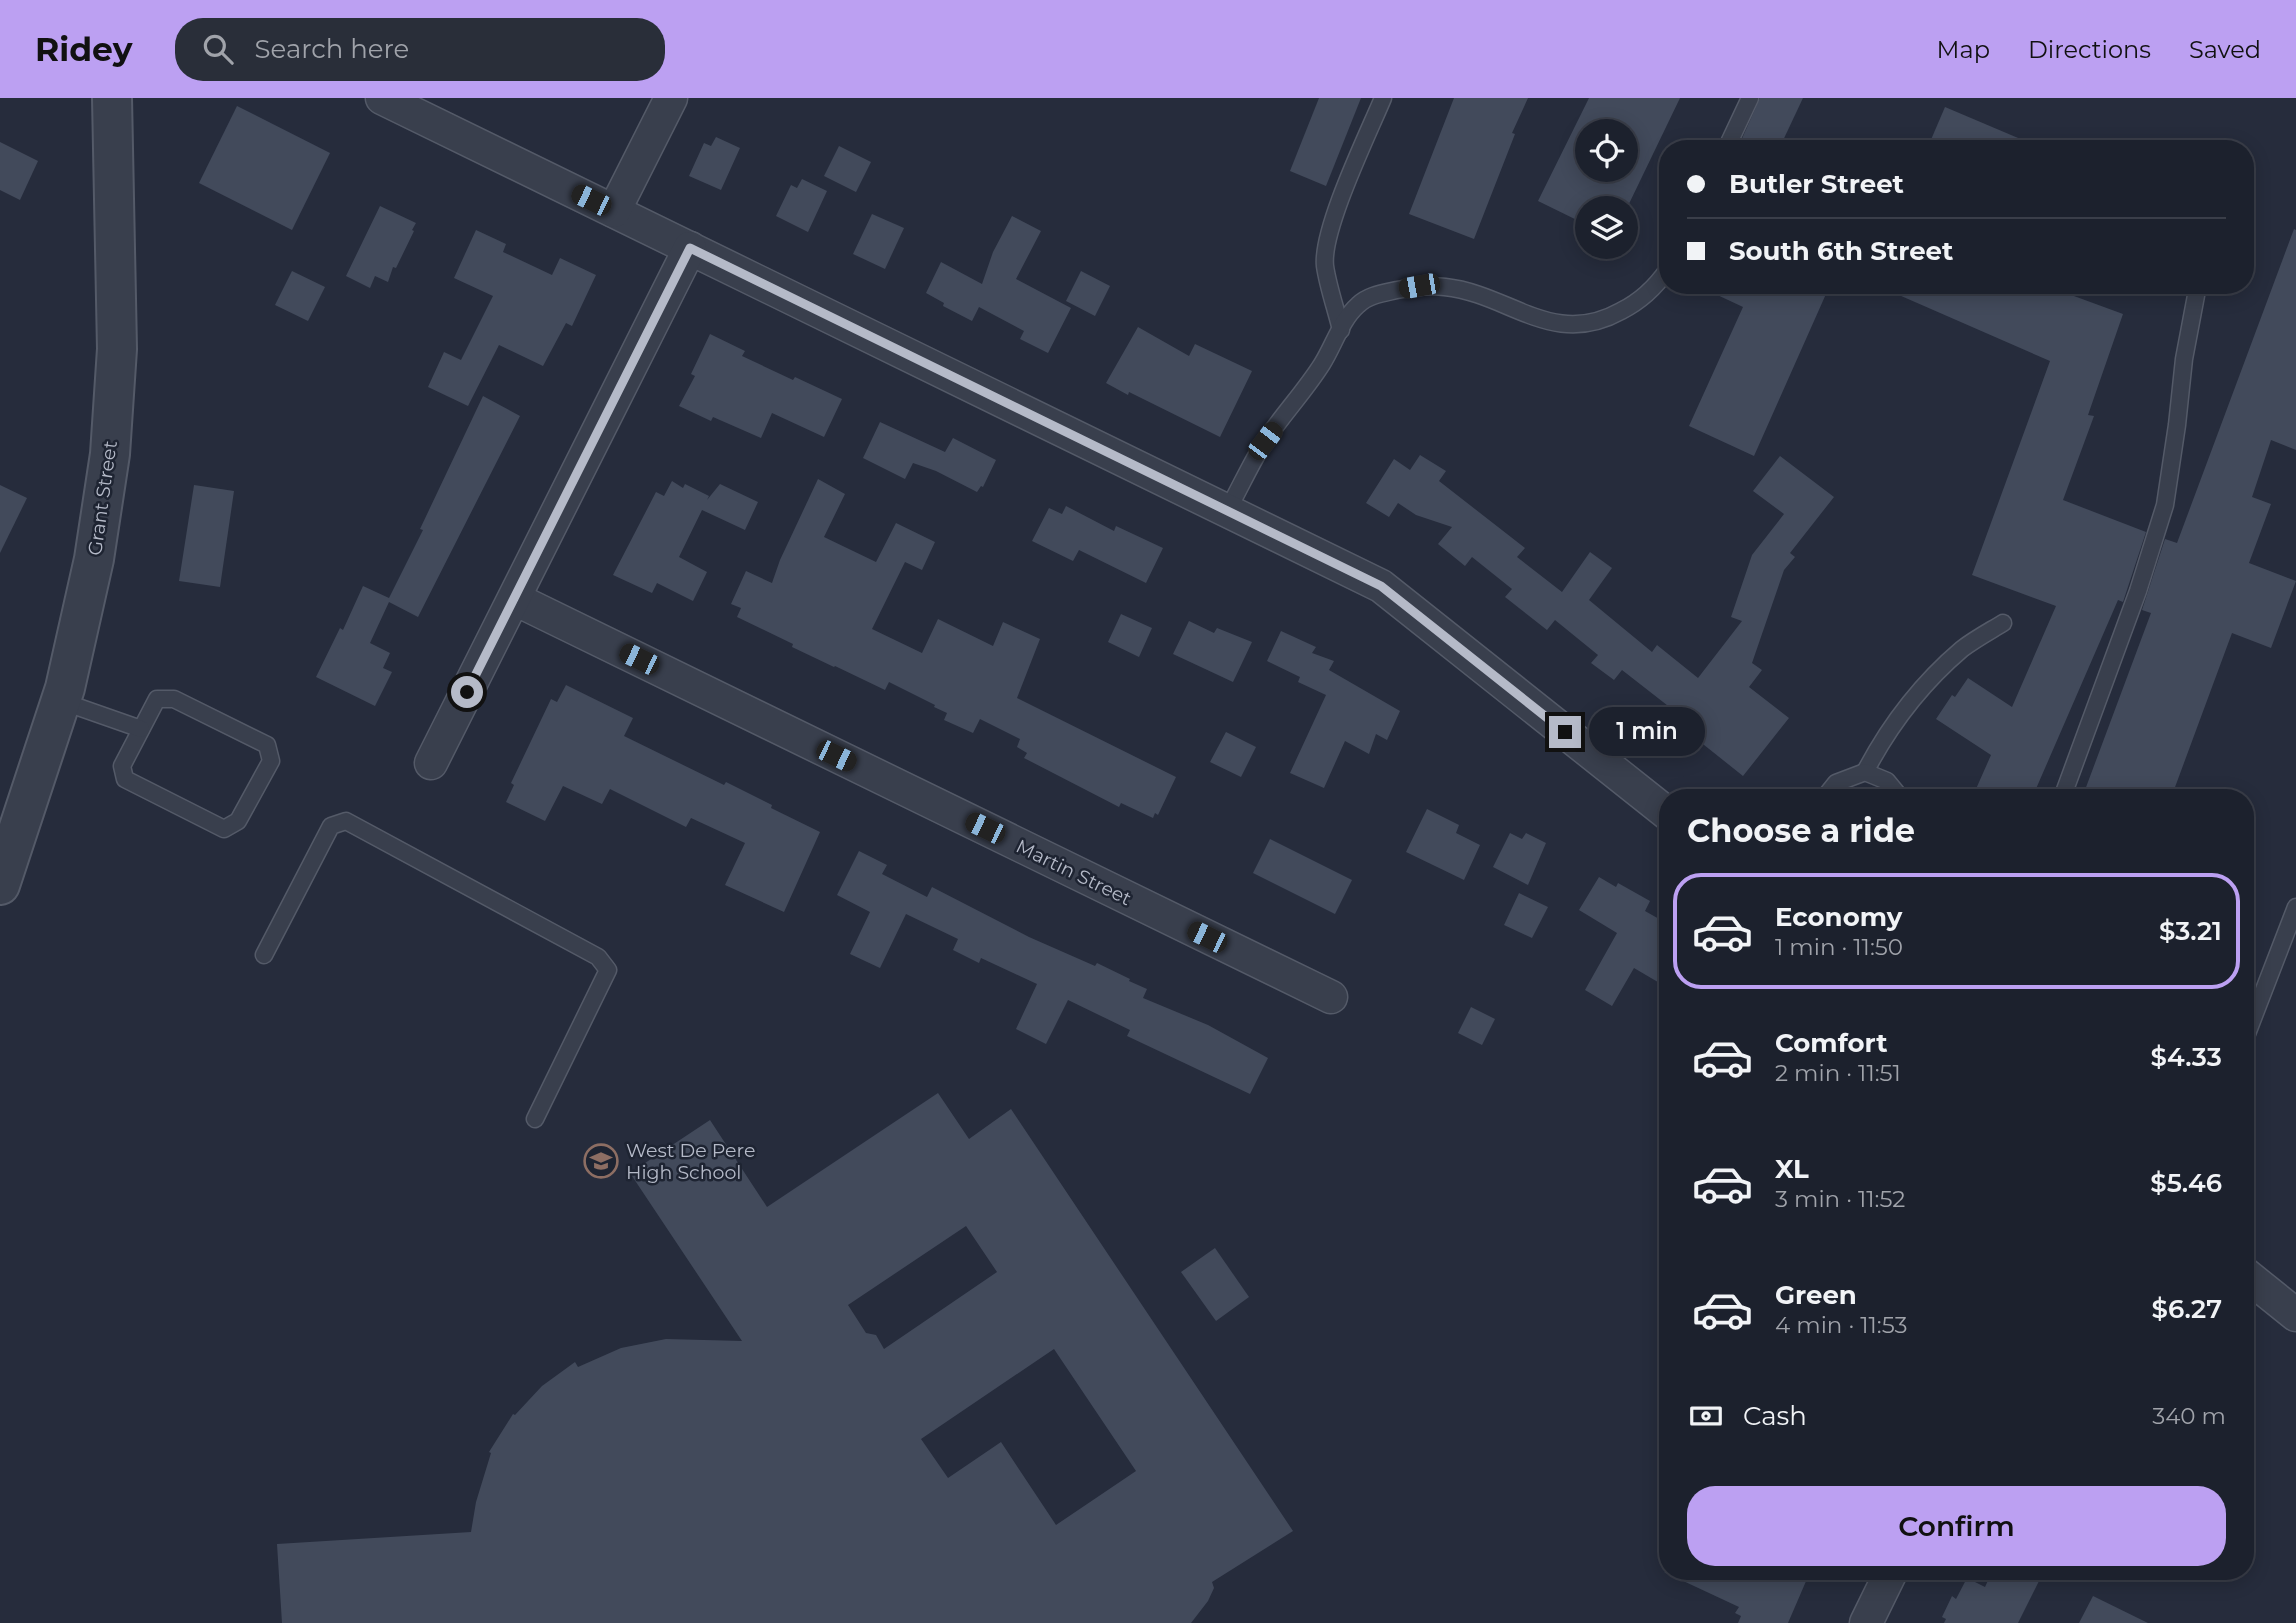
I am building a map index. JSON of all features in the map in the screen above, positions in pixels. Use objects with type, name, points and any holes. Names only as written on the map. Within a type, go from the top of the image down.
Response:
[{"type":"street","name":"Grant Street","points":[[0,886],[61,701],[94,559],[110,454],[117,349],[112,98]]},
{"type":"street","points":[[382,98],[1381,586],[1659,807]]},
{"type":"street","points":[[614,211],[671,98]]},
{"type":"street","points":[[431,763],[690,248]]},
{"type":"street","name":"Martin Street","points":[[515,599],[1331,997]]},
{"type":"street","points":[[2254,1281],[2296,1315]]},
{"type":"street","points":[[1866,1623],[1887,1580]]},
{"type":"lane","points":[[1341,330],[1325,267],[1325,247],[1349,177],[1383,98]]},
{"type":"lane","points":[[1730,140],[1750,98]]},
{"type":"lane","points":[[1227,511],[1265,441],[1323,363],[1358,304],[1378,294],[1419,286],[1446,287],[1475,294],[1542,321],[1574,326],[1604,321],[1636,303],[1659,282]]},
{"type":"lane","points":[[2065,789],[2138,592],[2165,505],[2184,359],[2196,294]]},
{"type":"lane","points":[[1831,789],[1836,783],[1865,772],[1900,716],[1944,665],[1965,647],[2003,623]]},
{"type":"lane","points":[[157,699],[174,699],[267,745],[271,761],[238,821],[224,829],[125,779],[122,766],[141,729],[157,699]]},
{"type":"lane","points":[[61,701],[141,729]]},
{"type":"lane","points":[[1865,772],[1887,781],[1894,789]]},
{"type":"lane","points":[[264,955],[331,826],[346,821],[598,957],[608,971],[535,1119]]},
{"type":"lane","points":[[2254,1017],[2296,907]]},
{"type":"building","points":[[1319,98],[1361,98],[1326,186],[1290,171]]},
{"type":"building","points":[[1454,98],[1528,98],[1512,133],[1515,134],[1474,239],[1409,214]]},
{"type":"building","points":[[1589,98],[1680,98],[1633,196],[1575,196],[1575,219],[1538,201],[1575,126],[1575,182],[1638,182],[1638,119],[1579,119]]},
{"type":"building","points":[[1760,98],[1803,98],[1783,140],[1741,140]]},
{"type":"building","points":[[237,106],[330,153],[292,230],[199,183]]},
{"type":"building","points":[[1945,107],[2023,140],[1931,140]]},
{"type":"building","points":[[716,137],[740,148],[721,190],[689,176],[704,143],[711,146]]},
{"type":"building","points":[[0,142],[38,161],[20,200],[0,190]]},
{"type":"building","points":[[839,146],[871,162],[856,192],[824,176]]},
{"type":"building","points":[[802,179],[827,191],[808,232],[776,216],[791,185],[797,188]]},
{"type":"building","points":[[380,206],[416,223],[388,282],[375,276],[370,288],[346,276]]},
{"type":"building","points":[[872,214],[904,228],[885,269],[853,254]]},
{"type":"building","points":[[1012,216],[1041,231],[1016,279],[1071,308],[1048,353],[1020,339],[1024,331],[979,307],[972,321],[943,306],[944,303],[926,293],[941,262],[982,284],[993,252]]},
{"type":"building","points":[[2294,229],[2296,450],[2271,440],[2252,497],[2271,504],[2249,563],[2296,581],[2271,648],[2232,633],[2174,789],[2085,789],[2151,613],[2142,610],[2165,539],[2177,543]]},
{"type":"building","points":[[476,230],[506,244],[503,252],[552,275],[560,258],[596,275],[572,326],[566,323],[543,366],[499,345],[468,406],[428,387],[444,352],[461,360],[493,296],[454,278]]},
{"type":"building","points":[[292,271],[325,287],[308,321],[275,305]]},
{"type":"building","points":[[1081,271],[1110,286],[1095,316],[1066,301]]},
{"type":"building","points":[[1715,294],[1826,294],[1754,456],[1689,426],[1743,307]]},
{"type":"building","points":[[1897,294],[2069,294],[2123,314],[2088,415],[2094,416],[2063,500],[2146,532],[2123,602],[2118,600],[2036,789],[1976,789],[1991,755],[1936,719],[1952,695],[1955,697],[1968,678],[2012,707],[2056,606],[1972,575],[2050,361]]},
{"type":"building","points":[[1138,327],[1189,356],[1195,344],[1252,371],[1220,437],[1106,383]]},
{"type":"building","points":[[710,334],[745,351],[742,356],[842,399],[824,437],[772,413],[761,438],[713,417],[711,421],[679,406],[695,376],[691,374]]},
{"type":"building","points":[[483,396],[520,416],[418,617],[389,602],[370,643],[390,653],[383,668],[392,672],[375,706],[316,677],[340,628],[343,630],[363,586],[389,598],[423,530],[420,529]]},
{"type":"building","points":[[880,422],[945,452],[953,438],[996,460],[983,487],[977,492],[936,471],[913,463],[905,479],[863,458]]},
{"type":"building","points":[[1420,455],[1446,471],[1439,481],[1525,548],[1517,557],[1562,592],[1590,552],[1612,568],[1589,600],[1652,652],[1657,645],[1698,678],[1742,621],[1731,617],[1752,555],[1784,514],[1753,491],[1780,456],[1834,497],[1790,553],[1795,557],[1784,570],[1752,663],[1762,670],[1749,687],[1789,718],[1743,776],[1669,717],[1672,709],[1622,670],[1614,680],[1591,663],[1598,655],[1555,620],[1547,630],[1505,597],[1512,589],[1472,557],[1465,566],[1438,544],[1452,527],[1416,515],[1398,503],[1389,517],[1366,503],[1394,459],[1410,470]]},
{"type":"building","points":[[818,479],[845,494],[824,537],[876,562],[896,523],[935,542],[922,570],[905,562],[872,629],[922,653],[938,619],[993,646],[1003,622],[1040,639],[1017,698],[1176,777],[1158,815],[1155,813],[1153,818],[1121,803],[1119,807],[1024,758],[1027,753],[1017,747],[1020,739],[980,719],[973,733],[944,720],[947,713],[934,707],[935,705],[889,682],[885,690],[792,647],[793,644],[737,617],[741,608],[731,604],[746,571],[772,583]]},
{"type":"building","points":[[672,481],[683,488],[685,484],[709,496],[707,500],[720,484],[758,502],[745,530],[702,510],[679,557],[707,572],[693,601],[657,583],[652,593],[613,575],[656,492],[664,496]]},
{"type":"building","points":[[0,485],[27,498],[0,553]]},
{"type":"building","points":[[194,485],[234,491],[220,587],[179,581]]},
{"type":"building","points":[[1066,506],[1114,531],[1116,526],[1163,548],[1146,583],[1079,550],[1073,561],[1032,541],[1049,508],[1062,514]]},
{"type":"building","points":[[1121,614],[1152,628],[1139,657],[1108,642]]},
{"type":"building","points":[[1189,621],[1214,633],[1217,628],[1252,642],[1233,682],[1173,654]]},
{"type":"building","points":[[1281,631],[1316,647],[1312,653],[1334,661],[1329,670],[1400,711],[1387,740],[1376,734],[1369,754],[1345,741],[1324,788],[1290,773],[1326,695],[1298,682],[1300,677],[1267,661]]},
{"type":"building","points":[[566,685],[633,718],[624,736],[724,785],[726,782],[820,832],[784,912],[725,885],[745,843],[691,818],[686,827],[610,789],[602,804],[563,786],[545,821],[506,802],[514,785],[511,783],[551,699],[557,702]]},
{"type":"building","points":[[1226,732],[1256,747],[1241,777],[1210,762]]},
{"type":"building","points":[[1427,809],[1459,825],[1456,833],[1480,845],[1464,880],[1406,852]]},
{"type":"building","points":[[1510,833],[1522,839],[1526,833],[1546,843],[1528,885],[1493,867]]},
{"type":"building","points":[[1270,839],[1352,880],[1335,914],[1253,873]]},
{"type":"building","points":[[859,851],[887,865],[882,874],[927,897],[932,887],[1029,937],[1095,966],[1097,963],[1147,989],[1143,998],[1208,1025],[1268,1058],[1250,1094],[1127,1036],[1130,1030],[1068,1000],[1046,1044],[1016,1029],[1037,984],[981,958],[979,963],[953,950],[958,939],[906,914],[880,968],[850,954],[870,912],[837,895]]},
{"type":"building","points":[[1599,877],[1616,887],[1618,883],[1650,901],[1645,911],[1659,919],[1659,983],[1634,968],[1612,1006],[1585,990],[1617,933],[1579,910]]},
{"type":"building","points":[[1519,893],[1548,907],[1532,938],[1504,925]]},
{"type":"building","points":[[1471,1007],[1495,1019],[1482,1045],[1458,1033]]},
{"type":"building","points":[[938,1093],[969,1139],[1011,1109],[1293,1531],[1212,1582],[1214,1588],[1208,1601],[1191,1623],[282,1623],[277,1544],[471,1532],[476,1502],[491,1453],[489,1452],[513,1414],[515,1415],[542,1386],[575,1362],[578,1367],[621,1348],[666,1339],[742,1341],[630,1173],[710,1120],[767,1207]],"holes":[[[966,1226],[997,1272],[884,1349],[876,1335],[866,1333],[848,1305]],[[1054,1349],[1136,1471],[1056,1525],[1001,1442],[948,1478],[921,1439]]]},
{"type":"building","points":[[1215,1248],[1249,1297],[1216,1321],[1181,1272]]},
{"type":"building","points":[[1681,1580],[1807,1580],[1788,1623],[1738,1623],[1741,1616],[1735,1613],[1739,1607]]},
{"type":"building","points":[[1966,1580],[1985,1587],[1988,1580],[2039,1581],[2018,1623],[1944,1623],[1946,1619],[1942,1617],[1952,1596],[1956,1599]]},
{"type":"building","points":[[2093,1596],[2148,1623],[2079,1623]]},
{"type":"place","name":"West De Pere High School","points":[[601,1161]]},
{"type":"route","points":[[467,692],[690,248],[1381,586],[1565,732]]}]
